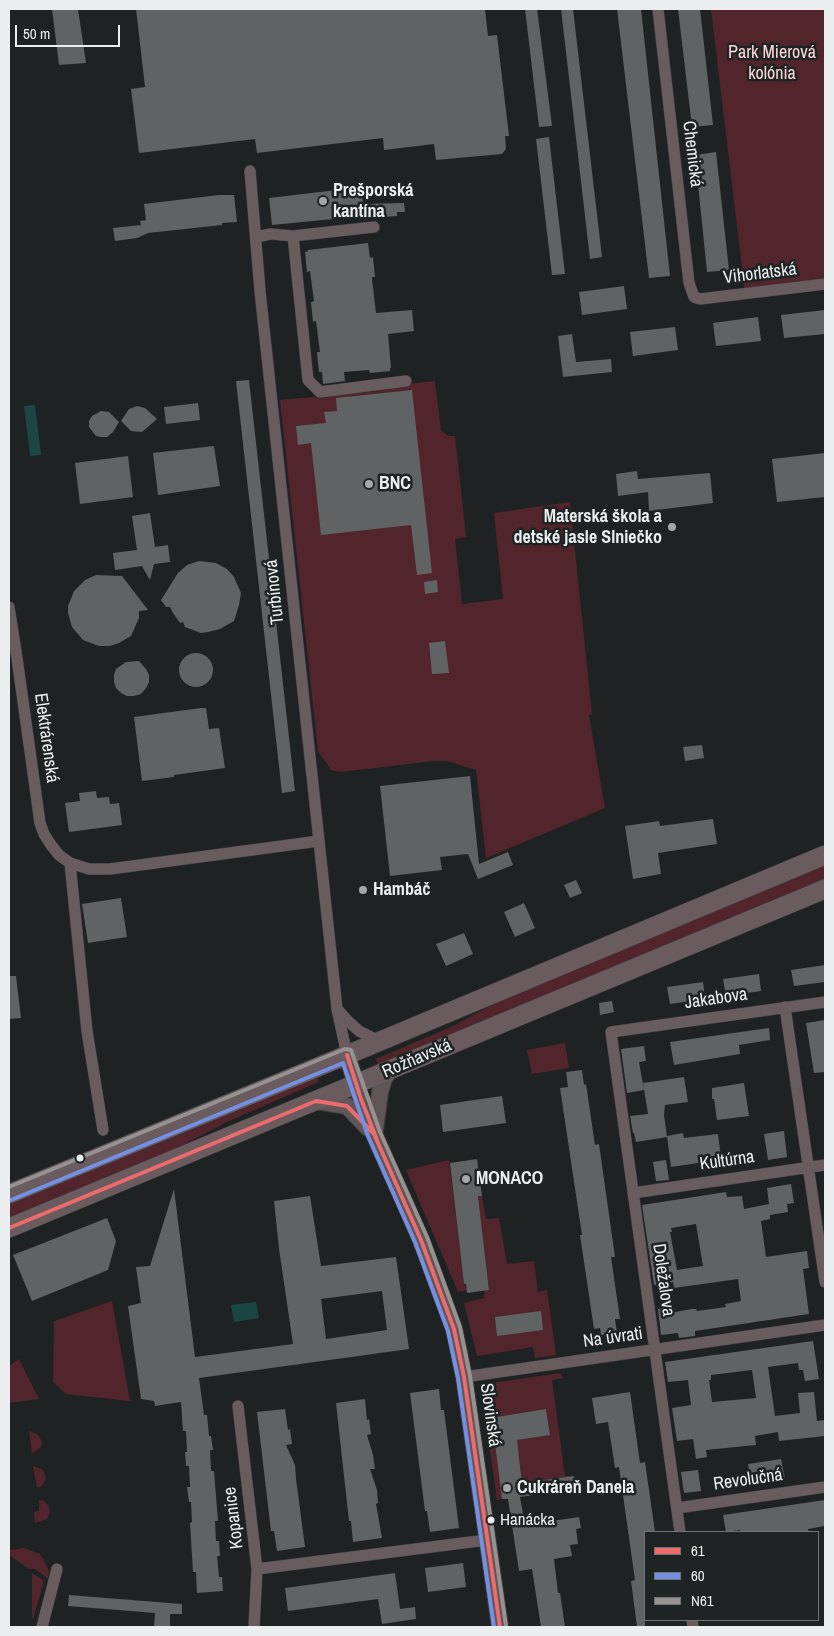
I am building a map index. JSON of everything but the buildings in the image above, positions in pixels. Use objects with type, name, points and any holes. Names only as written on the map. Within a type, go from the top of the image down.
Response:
[{"type":"main road","name":"Rožňavská","points":[[9,1194],[825,855]]},
{"type":"main road","name":"Rožňavská","points":[[9,1228],[825,889]]},
{"type":"street","name":"Chemická","points":[[658,9],[689,283],[694,297],[700,299]]},
{"type":"street","name":"Turbínová","points":[[250,171],[262,310],[318,841],[337,1009],[347,1055]]},
{"type":"street","points":[[256,237],[270,234],[293,236],[374,227]]},
{"type":"street","points":[[293,236],[308,380],[320,392],[406,381]]},
{"type":"street","name":"Vihorlatská","points":[[700,299],[825,284]]},
{"type":"street","name":"Elektrárenská","points":[[9,607],[40,823],[51,845],[59,855],[70,863]]},
{"type":"street","points":[[103,1130],[87,1031],[70,863],[89,868],[110,869],[318,841]]},
{"type":"street","name":"Jakabova","points":[[611,1032],[825,1002]]},
{"type":"street","points":[[786,1007],[825,1282]]},
{"type":"street","points":[[337,1009],[359,1031],[379,1041]]},
{"type":"street","name":"Doležalova","points":[[611,1032],[680,1531]]},
{"type":"street","name":"Slovinská","points":[[347,1055],[374,1134],[424,1249],[454,1329],[464,1377],[500,1627]]},
{"type":"street","points":[[374,1134],[380,1092],[389,1071]]},
{"type":"street","name":"Slovinská","points":[[316,1101],[347,1106],[374,1134]]},
{"type":"street","name":"Kultúrna","points":[[633,1192],[825,1165]]},
{"type":"street","name":"Na úvrati","points":[[464,1377],[825,1325]]},
{"type":"street","name":"Kopanice","points":[[238,1406],[257,1569],[254,1627]]},
{"type":"street","name":"Revolučná","points":[[677,1508],[825,1487]]},
{"type":"street","points":[[257,1569],[487,1540]]},
{"type":"street","points":[[42,1627],[57,1569]]},
{"type":"green space","name":"Park Mierová kolónia","points":[[711,9],[825,9],[825,284],[745,293]]},
{"type":"green space","points":[[435,381],[441,431],[449,436],[455,436],[466,537],[455,539],[462,604],[503,599],[494,513],[570,502],[592,714],[589,715],[605,808],[486,858],[476,770],[447,761],[434,761],[340,772],[331,770],[318,751],[280,400],[379,391],[379,387]]},
{"type":"green space","points":[[825,864],[825,882],[378,1066],[376,1059],[453,1026],[510,995]]},
{"type":"green space","points":[[565,1043],[569,1068],[532,1074],[527,1050]]},
{"type":"green space","points":[[316,1075],[319,1082],[231,1120],[171,1151],[9,1219],[9,1203]]},
{"type":"green space","points":[[449,1160],[464,1284],[467,1290],[458,1292],[406,1170]]},
{"type":"green space","points":[[478,1196],[482,1196],[486,1219],[499,1218],[507,1264],[534,1261],[538,1292],[547,1290],[556,1355],[535,1358],[533,1347],[477,1356],[464,1303],[484,1298],[484,1291],[489,1289]]},
{"type":"green space","points":[[112,1301],[130,1401],[66,1394],[53,1382],[54,1321]]},
{"type":"green space","points":[[19,1359],[39,1399],[9,1403],[9,1366]]},
{"type":"green space","points":[[560,1373],[563,1378],[552,1380],[565,1476],[574,1476],[522,1483],[519,1454],[497,1455],[502,1499],[497,1500],[489,1444],[550,1435],[546,1409],[484,1419],[481,1389],[485,1384]]},
{"type":"green space","points":[[29,1431],[37,1434],[42,1441],[41,1447],[32,1454]]},
{"type":"green space","points":[[33,1467],[43,1470],[46,1478],[42,1486],[37,1488]]},
{"type":"green space","points":[[39,1500],[44,1501],[48,1505],[50,1512],[47,1519],[35,1523],[34,1512],[39,1511]]},
{"type":"green space","points":[[24,1548],[40,1554],[49,1572],[48,1579],[35,1569],[29,1569],[9,1555],[9,1550]]},
{"type":"green space","points":[[32,1573],[44,1581],[33,1619],[32,1619]]},
{"type":"water","points":[[35,405],[41,455],[30,456],[24,406]]},
{"type":"water","points":[[256,1302],[259,1318],[234,1322],[231,1305]]},
{"type":"transit line","name":"N61","points":[[9,1187],[345,1049],[351,1050],[380,1132],[427,1237],[460,1327],[470,1376],[506,1626]]},
{"type":"transit line","name":"61","points":[[347,1055],[377,1140]]},
{"type":"transit line","name":"60","points":[[11,1200],[343,1063],[368,1136],[415,1242],[448,1331],[458,1378],[494,1627]]},
{"type":"transit line","name":"61","points":[[9,1228],[316,1101],[347,1106],[374,1134],[421,1240],[454,1329],[464,1377],[500,1627]]},
{"type":"place","name":"Prešporská kantína","points":[[323,201]]},
{"type":"place","name":"BNC","points":[[369,484]]},
{"type":"place","name":"Materská škola a detské jasle Slniečko","points":[[672,527]]},
{"type":"place","name":"Hambáč","points":[[363,890]]},
{"type":"place","name":"MONACO","points":[[466,1179]]},
{"type":"place","name":"Cukráreň Danela","points":[[507,1488]]},
{"type":"place","name":"Hanácka","points":[[491,1520]]}]
